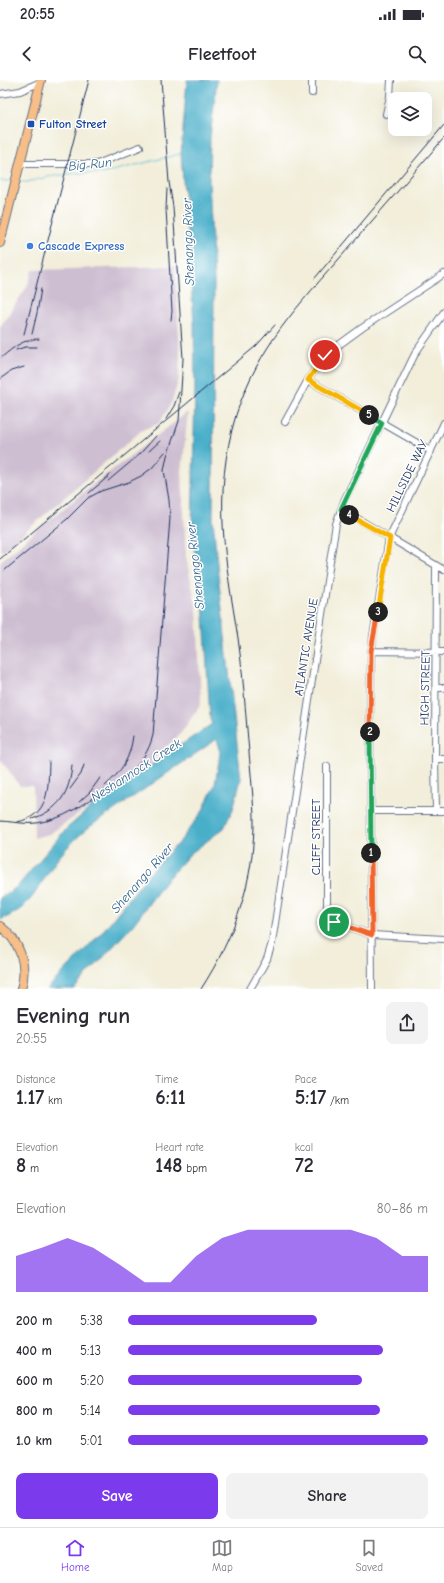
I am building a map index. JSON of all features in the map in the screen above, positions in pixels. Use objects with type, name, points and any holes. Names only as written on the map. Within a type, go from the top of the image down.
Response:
[{"type":"main road","points":[[0,243],[3,220],[15,186],[42,81]]},
{"type":"main road","points":[[0,926],[14,939],[21,955],[24,970],[22,989]]},
{"type":"main road","points":[[0,932],[12,946],[18,961],[16,989]]},
{"type":"street","points":[[312,80],[312,93]]},
{"type":"street","points":[[386,114],[390,96],[391,80]]},
{"type":"street","points":[[0,94],[25,90],[42,81]]},
{"type":"street","points":[[25,90],[34,92],[37,101]]},
{"type":"street","points":[[21,164],[97,164],[140,147]]},
{"type":"street","points":[[285,422],[320,361],[331,350],[444,274]]},
{"type":"street","name":"ATLANTIC AVENUE","points":[[250,989],[267,960],[272,943],[336,524],[341,509],[416,352],[444,312]]},
{"type":"street","points":[[308,380],[431,451]]},
{"type":"street","name":"HILLSIDE WAY","points":[[372,989],[370,722],[371,651],[390,538],[444,423]]},
{"type":"street","points":[[341,509],[444,570]]},
{"type":"street","name":"HIGH STREET","points":[[436,566],[436,811]]},
{"type":"street","points":[[371,651],[444,652]]},
{"type":"street","points":[[436,688],[444,688]]},
{"type":"street","points":[[435,759],[444,759]]},
{"type":"street","name":"CLIFF STREET","points":[[327,766],[327,907],[329,917],[334,922],[372,935]]},
{"type":"street","points":[[371,811],[444,811]]},
{"type":"street","points":[[372,935],[444,939]]},
{"type":"shaded area","points":[[175,266],[180,353],[179,379],[172,401],[160,423],[142,430],[3,551],[0,550],[0,327],[27,287],[33,270]]},
{"type":"shaded area","points":[[188,412],[182,471],[186,557],[197,610],[201,704],[181,733],[151,761],[151,766],[49,834],[34,838],[33,786],[20,786],[0,759],[0,562],[33,533],[99,480]]},
{"type":"water","name":"Shenango River","points":[[187,80],[217,80],[210,138],[209,180],[214,282],[213,519],[241,779],[233,809],[224,828],[190,854],[168,878],[132,926],[74,989],[47,989],[102,932],[149,874],[181,840],[202,812],[215,784],[219,762],[220,749],[217,739],[88,828],[62,854],[26,904],[11,915],[0,920],[0,898],[17,887],[65,830],[97,802],[212,724],[210,719],[204,615],[192,534],[195,385],[194,322],[181,154]]},
{"type":"waterway","name":"Big Run","points":[[19,182],[27,182],[76,173],[104,173],[180,154]]},
{"type":"waterway","name":"Big Run","points":[[0,181],[11,181]]},
{"type":"railway","points":[[24,334],[89,80]]},
{"type":"railway","points":[[47,821],[65,815],[111,787],[129,773],[144,757],[153,735],[170,518],[169,500],[164,470],[167,456],[179,421],[183,359],[173,207],[169,182],[161,80]]},
{"type":"railway","points":[[315,278],[444,125]]},
{"type":"railway","points":[[201,989],[224,949],[241,907],[251,863],[253,840],[253,797],[243,677],[225,554],[223,527],[224,473],[236,415],[245,390],[256,368],[268,347],[296,309],[444,138]]},
{"type":"railway","points":[[167,189],[166,209],[172,311],[171,320]]},
{"type":"railway","points":[[32,334],[41,289]]},
{"type":"railway","points":[[0,559],[256,346],[275,325]]},
{"type":"railway","points":[[2,357],[23,342],[39,339]]},
{"type":"railway","points":[[16,350],[25,347],[37,347]]},
{"type":"railway","points":[[0,379],[11,371],[24,367]]},
{"type":"railway","points":[[166,419],[174,406],[179,392]]},
{"type":"railway","points":[[108,481],[139,455],[156,436]]},
{"type":"railway","points":[[149,451],[160,441]]},
{"type":"railway","points":[[5,570],[66,520],[88,498],[101,491],[129,482],[141,476],[152,468],[165,452]]},
{"type":"railway","points":[[89,493],[110,475]]},
{"type":"railway","points":[[105,786],[121,770],[130,751],[133,736]]},
{"type":"railway","points":[[17,822],[28,819],[36,814],[45,800],[49,762]]},
{"type":"railway","points":[[32,819],[49,811],[61,799],[69,784],[72,765]]},
{"type":"railway","points":[[70,789],[81,774],[84,765]]},
{"type":"railway","points":[[79,802],[90,792],[100,778]]},
{"type":"railway","points":[[0,821],[38,823],[51,819]]},
{"type":"place","name":"Fulton Street","points":[[31,124]]},
{"type":"place","name":"Cascade Express","points":[[30,246]]},
{"type":"route","points":[[325,355],[308,380],[382,423],[341,509],[350,516],[390,538],[379,606],[374,626],[370,658],[372,935],[334,922]]},
{"type":"water label","name":"Neshannock Creek","points":[[136,770]]}]
